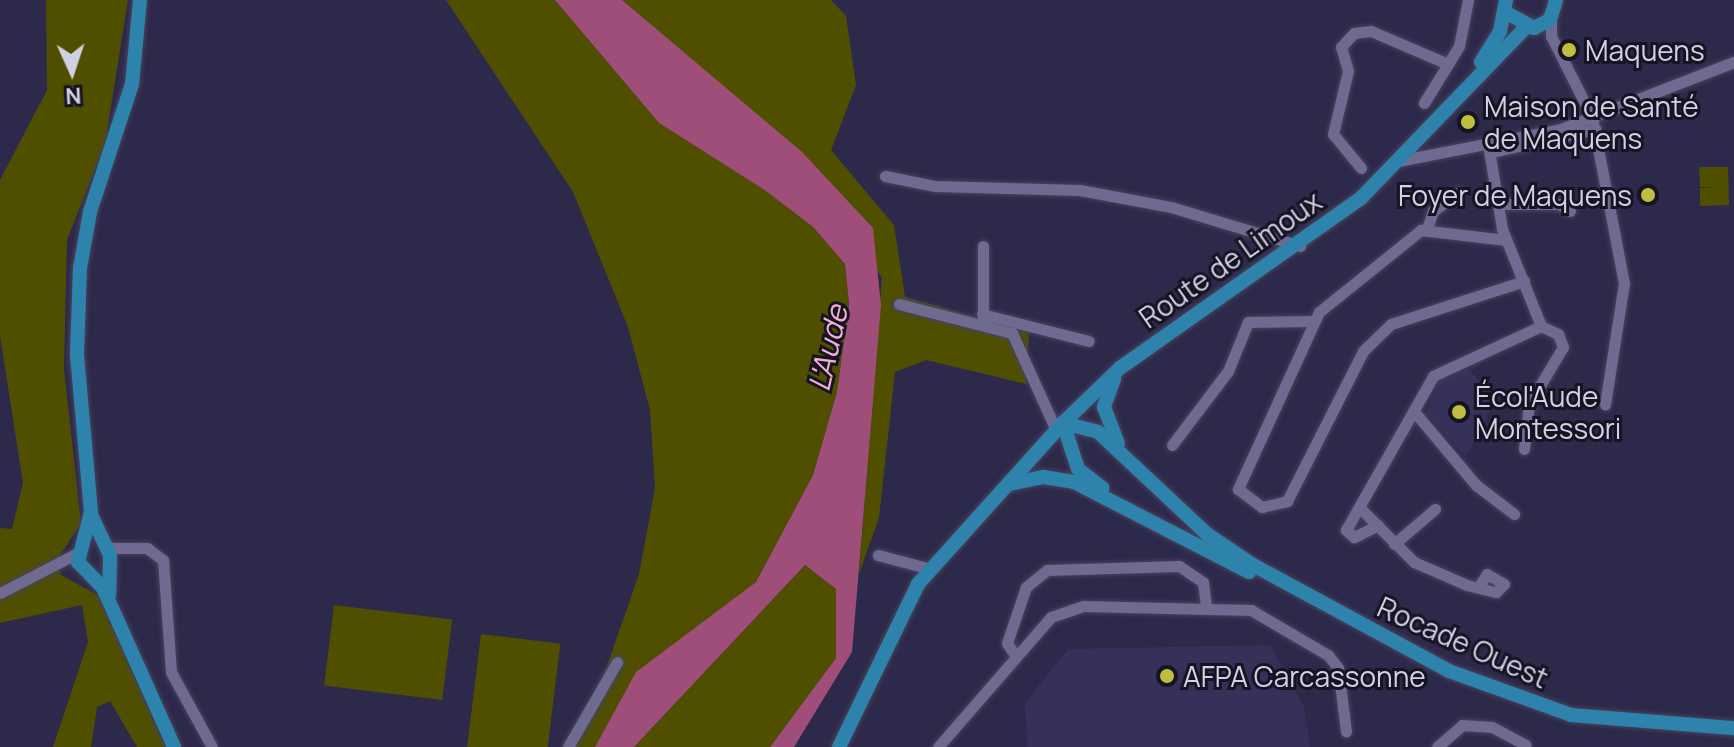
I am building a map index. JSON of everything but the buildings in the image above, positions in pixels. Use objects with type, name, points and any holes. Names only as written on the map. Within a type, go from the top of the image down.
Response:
[{"type":"main road","points":[[140,0],[132,84],[87,221],[80,268],[77,355],[91,512],[104,560],[112,610],[174,747]]},
{"type":"main road","points":[[1470,80],[1507,6],[1531,28]]},
{"type":"main road","points":[[1470,80],[1557,7]]},
{"type":"main road","name":"Route de Limoux","points":[[1057,423],[1120,368],[1300,246],[1368,191],[1470,80]]},
{"type":"main road","name":"Rocade Ouest","points":[[1120,368],[1104,407],[1110,433],[1130,460]]},
{"type":"main road","points":[[989,504],[1057,423]]},
{"type":"main road","points":[[839,747],[901,610],[931,569],[1057,423]]},
{"type":"main road","points":[[1057,423],[1078,469],[1143,515]]},
{"type":"main road","name":"Rocade Ouest","points":[[1057,423],[1087,426],[1130,460],[1207,534],[1319,604]]},
{"type":"main road","name":"Rocade Ouest","points":[[1008,485],[1043,477],[1102,494],[1319,604],[1528,703],[1612,723],[1734,728]]},
{"type":"main road","points":[[81,554],[91,512]]},
{"type":"main road","points":[[81,554],[104,560]]},
{"type":"main road","points":[[81,554],[104,560]]},
{"type":"street","points":[[1424,103],[1448,64],[1467,23],[1468,0]]},
{"type":"street","points":[[1557,7],[1551,36],[1592,117],[1624,288],[1605,405]]},
{"type":"street","points":[[1531,28],[1551,36]]},
{"type":"street","points":[[1361,168],[1333,134],[1347,40],[1371,31],[1448,64]]},
{"type":"street","points":[[1490,148],[1592,117],[1734,62]]},
{"type":"street","points":[[1398,161],[1595,129]]},
{"type":"street","points":[[1490,148],[1506,240],[1541,326],[1558,334],[1563,347],[1529,404],[1524,449]]},
{"type":"street","points":[[885,176],[934,186],[1080,190],[1171,207],[1300,246]]},
{"type":"street","points":[[1459,192],[1433,211],[1427,229],[1311,321],[1281,404],[1237,478],[1249,502],[1287,501],[1374,337],[1524,281]]},
{"type":"street","points":[[1500,204],[1559,204],[1570,211]]},
{"type":"street","points":[[1427,229],[1506,240]]},
{"type":"street","points":[[983,246],[983,319]]},
{"type":"street","points":[[899,304],[1089,341]]},
{"type":"street","points":[[983,319],[1020,342],[1057,423]]},
{"type":"street","points":[[1172,445],[1228,371],[1248,322],[1311,321]]},
{"type":"street","points":[[1378,525],[1354,537],[1346,530],[1443,368],[1541,326]]},
{"type":"street","points":[[1417,415],[1476,485],[1514,514]]},
{"type":"street","points":[[1361,509],[1414,562],[1479,586]]},
{"type":"street","points":[[1394,544],[1435,509]]},
{"type":"street","points":[[104,560],[130,550],[153,550],[163,560],[171,672],[212,747]]},
{"type":"street","points":[[0,593],[81,554]]},
{"type":"street","points":[[878,555],[931,569]]},
{"type":"street","points":[[1015,655],[1007,643],[1026,587],[1047,570],[1179,566],[1203,582],[1206,606]]},
{"type":"street","points":[[938,747],[1015,655],[1066,610],[1206,606],[1251,610],[1328,655],[1338,668],[1346,731]]},
{"type":"street","points":[[568,747],[617,662]]},
{"type":"street","points":[[1437,747],[1462,725],[1492,727],[1526,745]]},
{"type":"shaded area","points":[[46,0],[128,0],[105,144],[67,240],[64,369],[81,523],[57,560],[61,575],[98,595],[165,747],[137,747],[110,701],[97,707],[91,747],[53,747],[88,642],[82,605],[0,623],[0,528],[12,529],[23,483],[0,336],[0,180],[47,90]]},
{"type":"shaded area","points":[[446,0],[555,0],[659,123],[766,191],[813,227],[845,264],[849,304],[837,392],[813,475],[756,582],[636,672],[595,747],[562,747],[598,692],[639,574],[655,488],[650,410],[628,327],[573,192]]},
{"type":"shaded area","points":[[555,0],[622,0],[802,152],[873,228],[881,305],[852,652],[794,747],[770,747],[836,658],[836,589],[805,565],[634,747],[595,747],[636,672],[756,582],[813,475],[837,392],[849,304],[845,264],[813,227],[766,191],[659,123]]},
{"type":"shaded area","points":[[622,0],[831,0],[846,16],[856,85],[831,150],[894,225],[905,297],[1029,332],[1026,384],[926,360],[895,372],[879,518],[859,574],[882,277]]},
{"type":"shaded area","points":[[1699,167],[1728,167],[1729,205],[1700,206],[1700,188],[1714,187],[1700,187]]},
{"type":"shaded area","name":"Écol'Aude Montessori","points":[[1469,369],[1495,401],[1466,457],[1426,413],[1439,382]]},
{"type":"shaded area","points":[[805,565],[836,589],[836,658],[770,747],[634,747]]},
{"type":"shaded area","points":[[334,605],[452,620],[442,700],[324,685]]},
{"type":"shaded area","points":[[481,634],[560,644],[548,747],[467,747]]},
{"type":"shaded area","name":"AFPA Carcassonne","points":[[1270,645],[1304,707],[1310,747],[1027,747],[1025,703],[1068,649]]},
{"type":"place","name":"Maquens","points":[[1569,50]]},
{"type":"place","name":"Maison de Santé de Maquens","points":[[1468,122]]},
{"type":"place","name":"Foyer de Maquens","points":[[1648,195]]},
{"type":"place","name":"Écol'Aude Montessori","points":[[1459,412]]},
{"type":"place","name":"AFPA Carcassonne","points":[[1167,676]]},
{"type":"water label","name":"L'Aude","points":[[828,348]]}]
